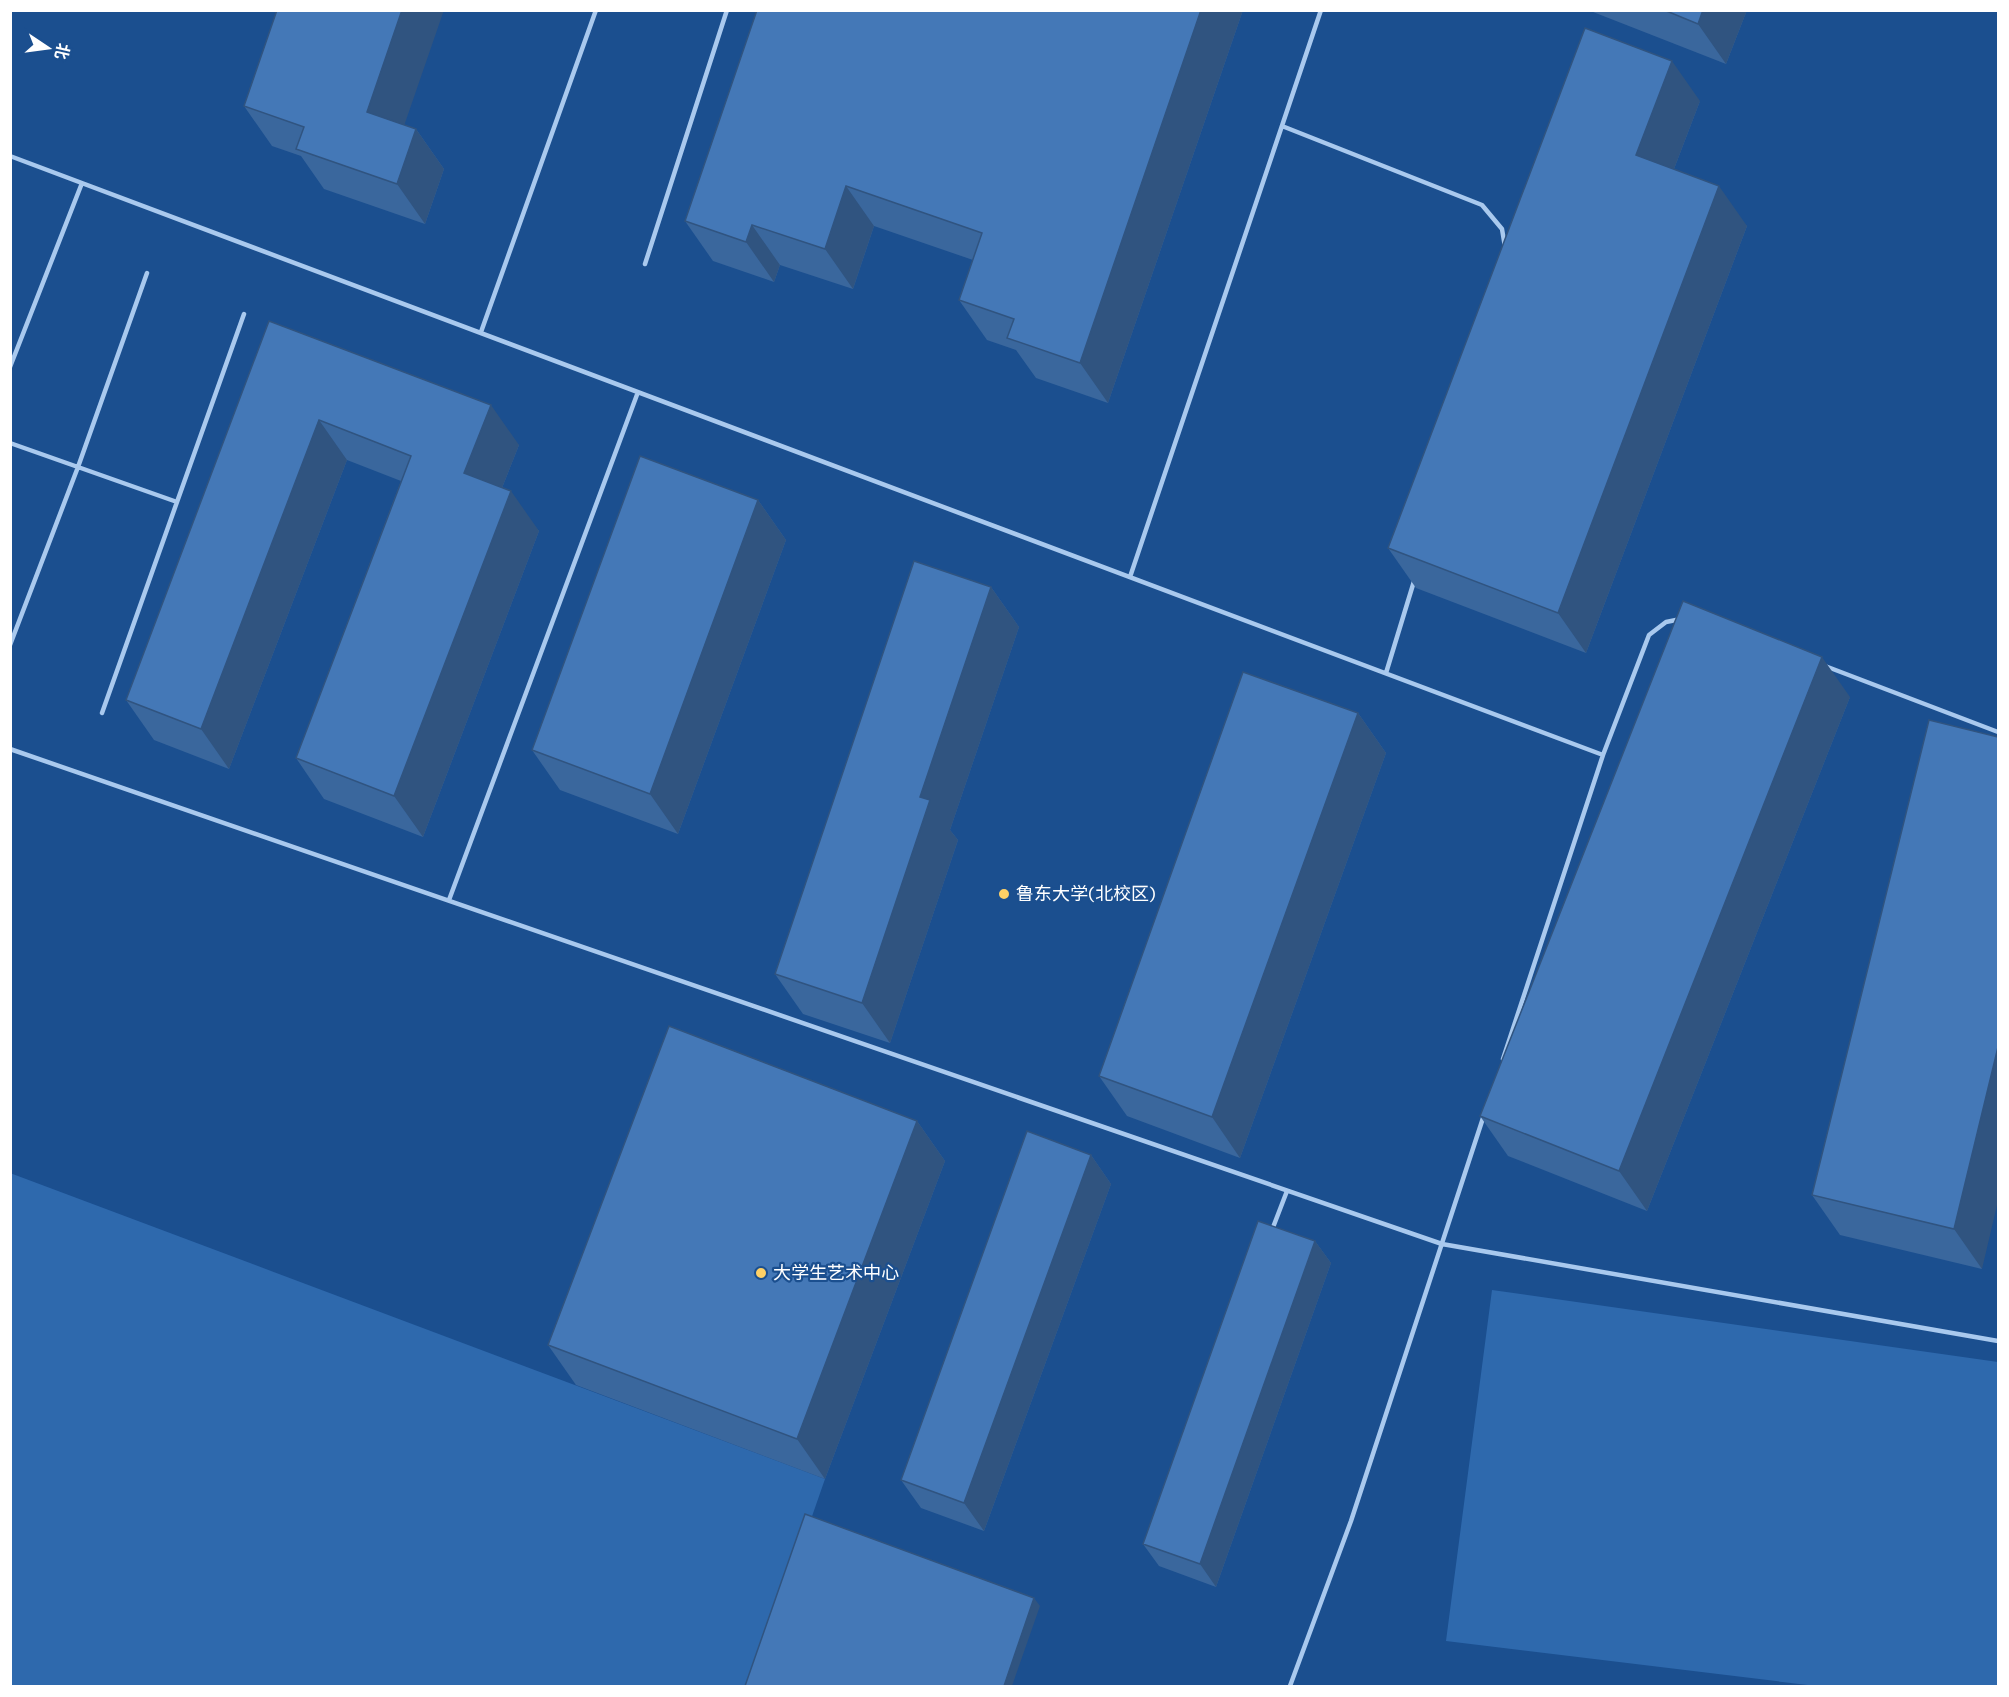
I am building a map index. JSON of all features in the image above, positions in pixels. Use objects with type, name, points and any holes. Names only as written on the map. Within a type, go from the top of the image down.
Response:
[{"type":"lane","points":[[481,332],[596,10]]},
{"type":"lane","points":[[645,264],[727,10]]},
{"type":"lane","points":[[1130,577],[1321,10]]},
{"type":"lane","points":[[1282,126],[1482,206],[1502,229],[1505,250]]},
{"type":"lane","points":[[10,156],[1603,755]]},
{"type":"lane","points":[[10,367],[82,183]]},
{"type":"lane","points":[[10,645],[78,467],[147,273]]},
{"type":"lane","points":[[102,713],[244,314]]},
{"type":"lane","points":[[449,900],[638,392]]},
{"type":"lane","points":[[10,443],[177,502]]},
{"type":"lane","points":[[1386,674],[1416,573]]},
{"type":"lane","points":[[1502,1062],[1603,755],[1649,635],[1666,622],[1685,619]]},
{"type":"lane","points":[[1814,662],[1998,732]]},
{"type":"lane","points":[[10,749],[1442,1244],[1998,1341]]},
{"type":"lane","points":[[1290,1686],[1351,1521],[1487,1108]]},
{"type":"lane","points":[[1270,1234],[1287,1191]]},
{"type":"shaded area","points":[[10,1173],[825,1479],[753,1686],[11,1686]]},
{"type":"shaded area","points":[[1492,1290],[1998,1362],[1998,1686],[1816,1686],[1446,1641]]},
{"type":"building","points":[[277,10],[402,10],[367,112],[416,129],[397,184],[296,149],[304,127],[244,106]]},
{"type":"building","points":[[757,10],[1201,10],[1080,363],[1007,338],[1014,319],[959,300],[982,233],[846,186],[825,249],[752,225],[746,242],[685,221]]},
{"type":"building","points":[[1664,10],[1703,10],[1698,24]]},
{"type":"building","points":[[1585,28],[1672,61],[1636,155],[1719,186],[1558,613],[1388,548]]},
{"type":"building","points":[[269,321],[491,405],[464,473],[511,491],[394,796],[296,758],[411,456],[319,420],[201,729],[126,700]]},
{"type":"building","points":[[640,456],[758,500],[650,794],[532,750]]},
{"type":"building","points":[[914,561],[991,587],[920,797],[930,800],[862,1003],[775,974]]},
{"type":"building","points":[[1683,601],[1822,657],[1619,1171],[1480,1116]]},
{"type":"building","points":[[1243,672],[1358,713],[1212,1117],[1099,1076]]},
{"type":"building","points":[[1929,720],[1998,737],[1998,1047],[1954,1229],[1812,1195]]},
{"type":"building","name":"大学生艺术中心","points":[[669,1026],[917,1121],[797,1439],[548,1345]]},
{"type":"building","points":[[1027,1131],[1091,1155],[964,1503],[901,1480]]},
{"type":"building","points":[[1258,1221],[1315,1241],[1200,1564],[1143,1544]]},
{"type":"building","points":[[805,1514],[1034,1598],[1004,1686],[745,1686]]},
{"type":"place","name":"鲁东大学(北校区)","points":[[1004,894]]},
{"type":"place","name":"大学生艺术中心","points":[[761,1273]]}]
